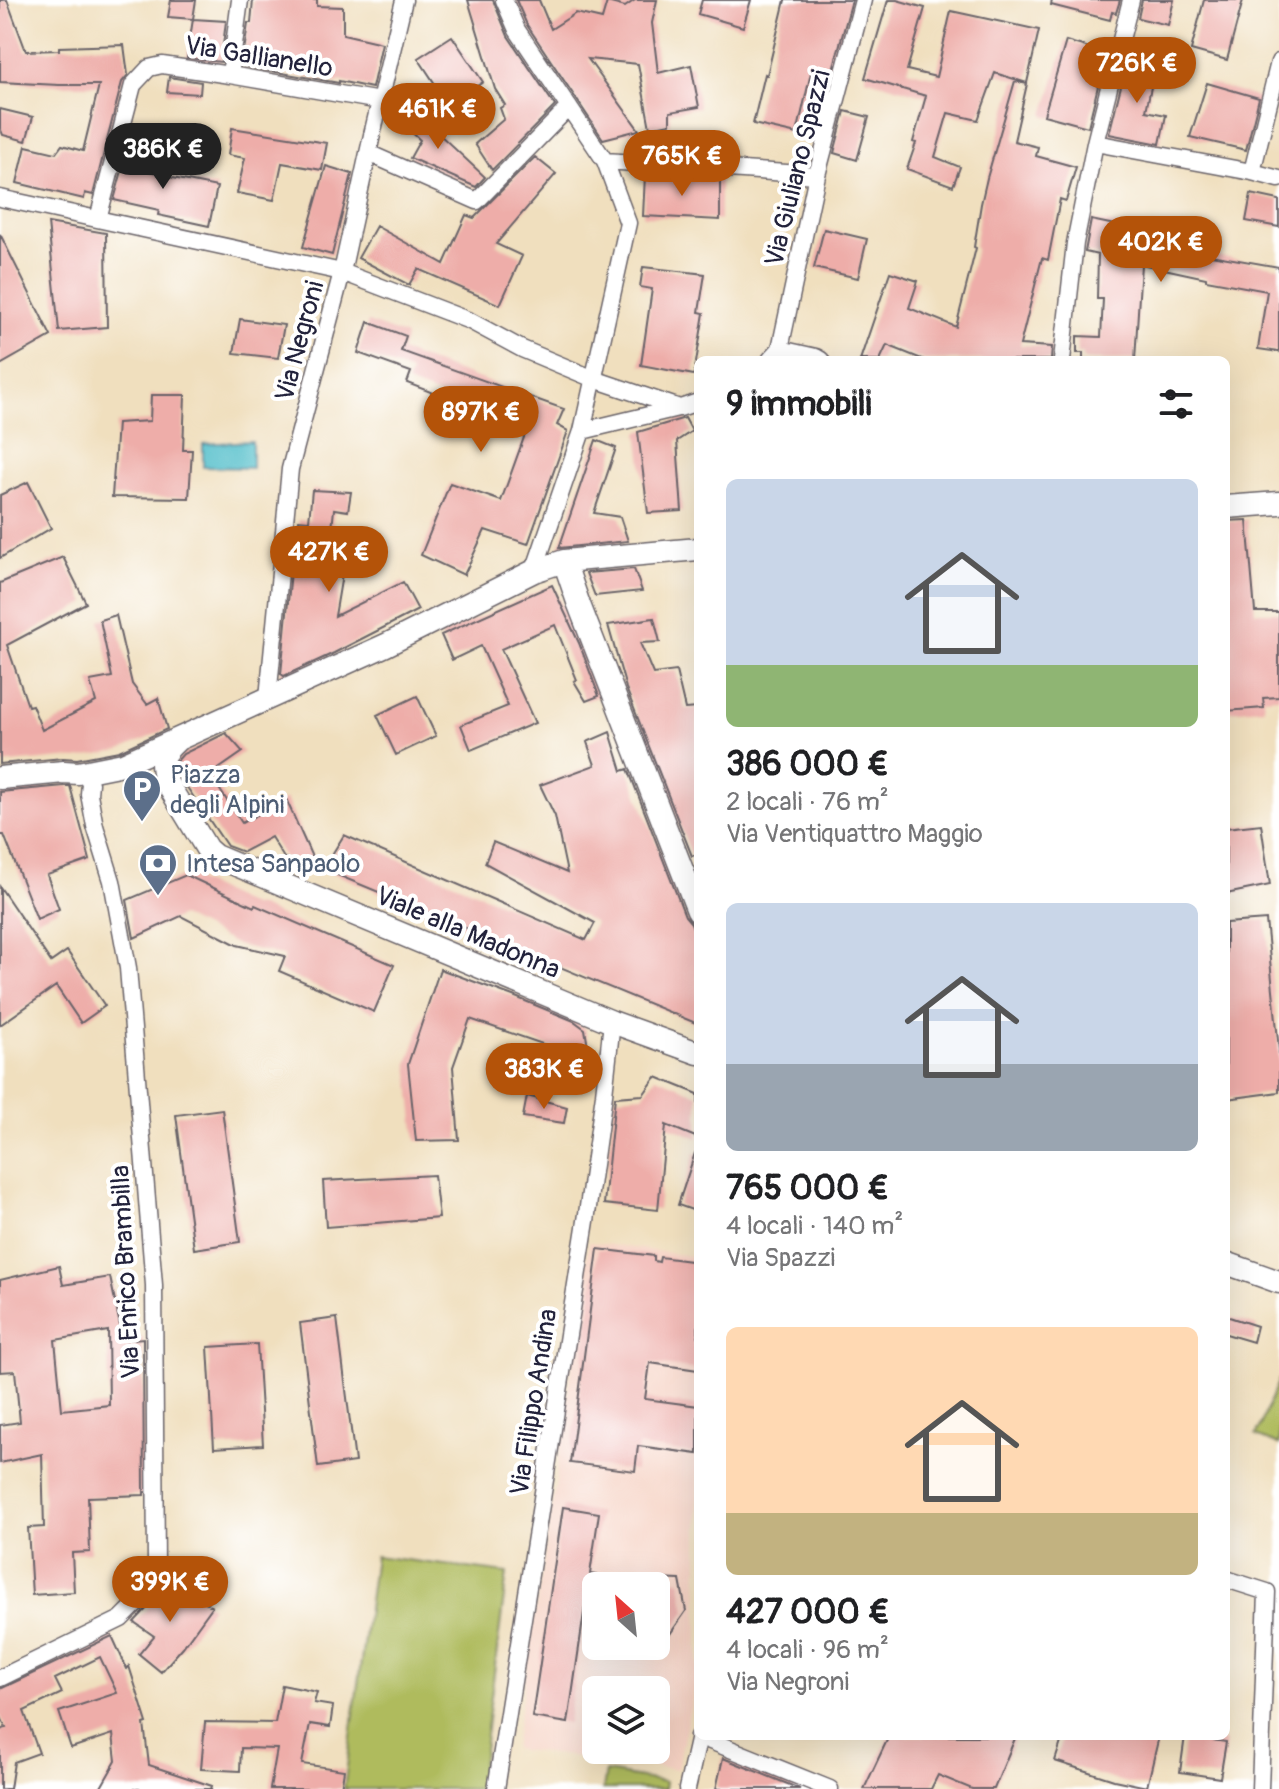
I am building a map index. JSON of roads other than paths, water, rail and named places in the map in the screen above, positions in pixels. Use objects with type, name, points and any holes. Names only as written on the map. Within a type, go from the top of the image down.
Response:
[{"type":"street","points":[[230,75],[240,0]]},
{"type":"street","name":"Via Negroni","points":[[268,698],[290,469],[342,272],[404,0]]},
{"type":"street","points":[[504,0],[517,30],[605,161],[628,223],[582,431],[536,566]]},
{"type":"street","name":"Via Giuliano Spazzi","points":[[775,354],[817,175],[863,0]]},
{"type":"street","points":[[1062,356],[1075,243],[1095,143],[1131,0]]},
{"type":"street","points":[[1252,172],[1279,62]]},
{"type":"street","name":"Via Gallianello","points":[[98,219],[133,85],[149,68],[162,65],[380,101]]},
{"type":"street","points":[[368,153],[477,201],[569,107]]},
{"type":"street","points":[[1095,143],[1279,179]]},
{"type":"street","points":[[605,161],[817,175]]},
{"type":"street","points":[[1,194],[98,219],[342,272],[470,321],[522,349],[594,380],[680,408]]},
{"type":"street","points":[[775,354],[802,356]]},
{"type":"street","points":[[582,431],[694,403]]},
{"type":"street","points":[[1230,507],[1279,503]]},
{"type":"street","points":[[0,778],[78,773],[126,763],[386,645],[536,566],[694,549]]},
{"type":"street","points":[[564,561],[694,901]]},
{"type":"street","points":[[165,780],[162,758],[177,740]]},
{"type":"street","points":[[126,763],[155,768],[165,780]]},
{"type":"street","name":"Viale alla Madonna","points":[[165,780],[207,849],[215,856],[612,1022],[694,1052]]},
{"type":"street","name":"Via Enrico Brambilla","points":[[0,1678],[121,1619],[142,1598],[156,1568],[154,1285],[128,968],[112,881],[95,826],[90,783]]},
{"type":"street","name":"Via Filippo Andina","points":[[496,1789],[586,1221],[612,1022]]},
{"type":"street","points":[[1230,1265],[1279,1282]]},
{"type":"street","points":[[1255,1275],[1279,1297]]},
{"type":"street","points":[[1230,1580],[1267,1592],[1260,1789]]},
{"type":"street","points":[[687,1789],[697,1740]]},
{"type":"street","points":[[708,1740],[830,1789]]},
{"type":"water","points":[[252,441],[252,468],[203,467],[203,444]]},
{"type":"place","name":"Piazza degli Alpini","points":[[142,823]]},
{"type":"place","name":"Intesa Sanpaolo","points":[[158,897]]}]
